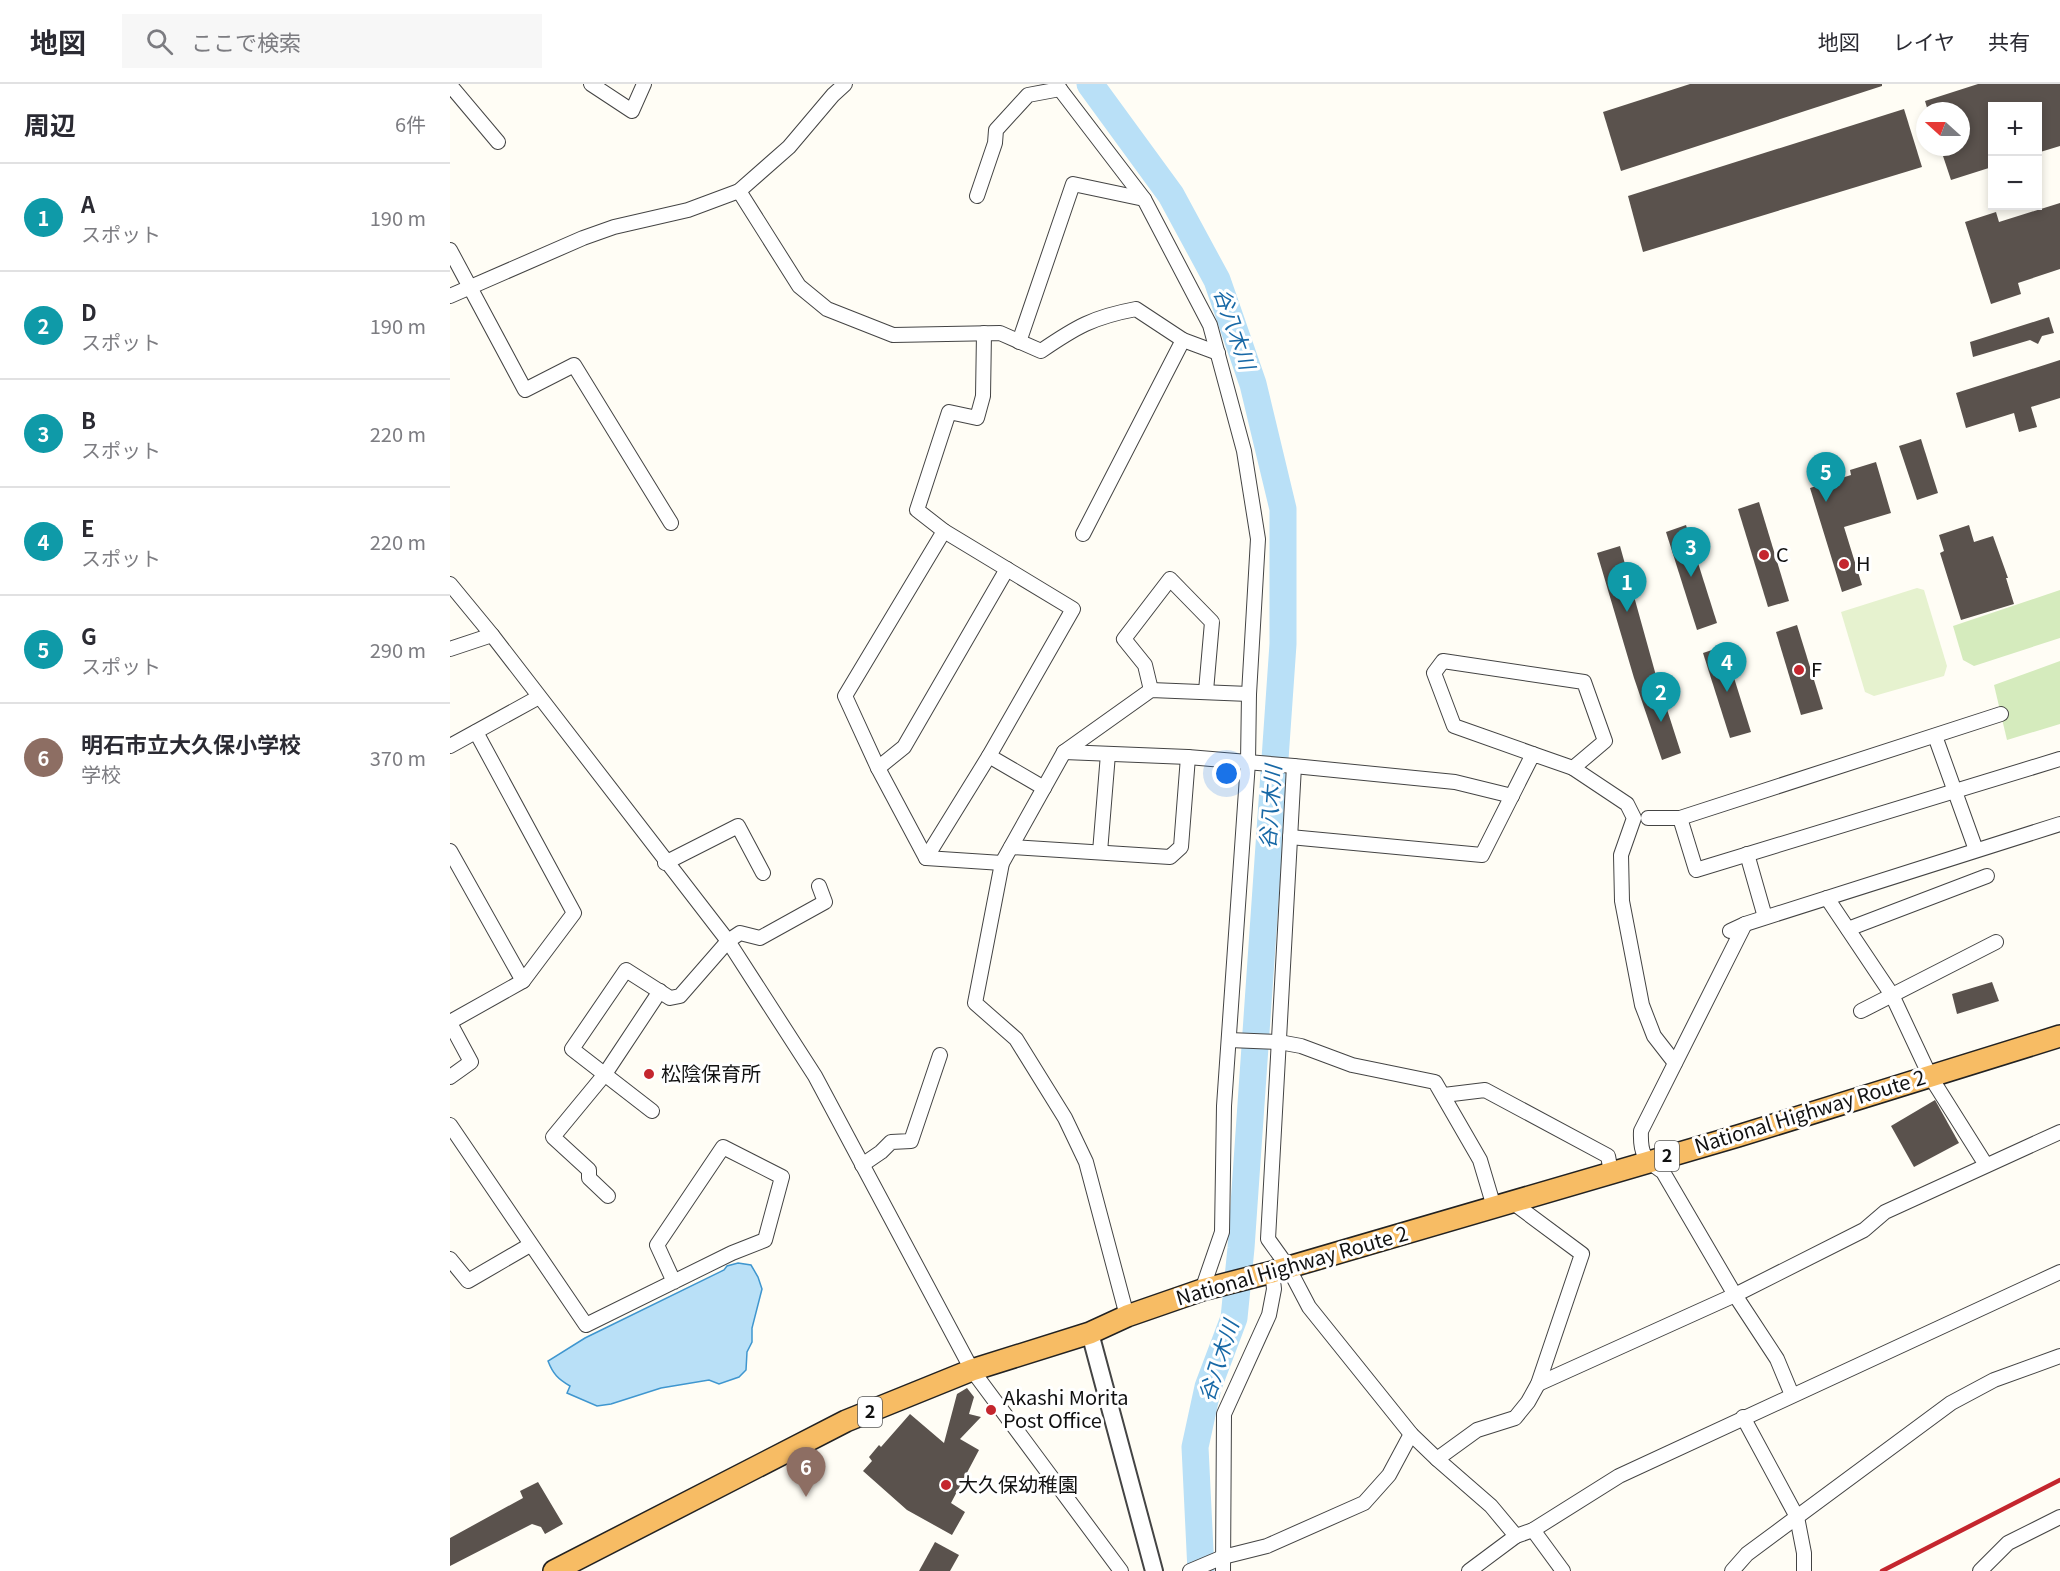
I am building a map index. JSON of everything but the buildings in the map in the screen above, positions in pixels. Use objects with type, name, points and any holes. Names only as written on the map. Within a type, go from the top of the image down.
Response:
[{"type":"highway","name":"National Highway Route 2","points":[[554,1571],[846,1421],[972,1370],[1090,1333],[1127,1316],[1202,1290],[1738,1136],[2060,1036]]},
{"type":"street","points":[[591,84],[632,111],[644,84]]},
{"type":"street","points":[[450,296],[583,238],[614,227],[688,210],[739,191],[789,147],[845,84]]},
{"type":"street","points":[[450,85],[498,142]]},
{"type":"street","points":[[976,196],[995,143],[996,130],[1028,95],[1058,87],[1144,199],[1210,325],[1244,451],[1258,539],[1249,694],[1248,762],[1224,1106],[1222,1232],[1202,1290]]},
{"type":"street","points":[[1019,342],[1072,184],[1144,199]]},
{"type":"street","points":[[739,191],[799,286],[826,309],[893,335],[1000,333],[1041,351],[1078,326],[1108,314],[1136,309],[1183,340],[1218,353]]},
{"type":"street","points":[[450,250],[525,390],[574,365],[671,523]]},
{"type":"street","points":[[926,858],[1073,609],[944,531],[917,510],[949,412],[977,418],[983,396],[984,333]]},
{"type":"street","points":[[1083,534],[1183,340]]},
{"type":"street","points":[[926,858],[878,768],[845,696],[944,531]]},
{"type":"street","points":[[878,768],[904,747],[1007,569]]},
{"type":"street","points":[[1151,690],[1145,665],[1124,639],[1170,579],[1212,622],[1206,691]]},
{"type":"street","points":[[450,584],[492,635],[728,941],[816,1076],[972,1370],[1121,1571]]},
{"type":"street","points":[[450,649],[492,635]]},
{"type":"street","points":[[1573,768],[1605,741],[1584,682],[1443,661],[1434,673],[1454,726],[1573,768],[1627,804],[1634,818],[1621,855],[1622,901],[1642,1005],[1654,1036],[1675,1063]]},
{"type":"street","points":[[1127,1316],[1086,1162],[1065,1118],[1016,1039],[975,1003],[1002,863],[1064,752],[1151,690],[1249,694]]},
{"type":"street","points":[[450,746],[539,697]]},
{"type":"street","points":[[1648,818],[1680,818],[2001,714]]},
{"type":"street","points":[[450,1077],[471,1062],[450,1023],[523,981],[574,913],[476,732]]},
{"type":"street","points":[[1935,736],[1976,850]]},
{"type":"street","points":[[1064,752],[1188,757],[1294,766],[1455,782],[1512,796]]},
{"type":"street","points":[[1100,852],[1108,754]]},
{"type":"street","points":[[1290,837],[1482,855],[1533,754]]},
{"type":"street","points":[[988,756],[1044,788]]},
{"type":"street","points":[[1011,847],[1170,857],[1181,847],[1188,757]]},
{"type":"street","points":[[1680,818],[1696,870],[2060,759]]},
{"type":"street","points":[[1294,766],[1269,1239],[1280,1269],[1411,1434],[1491,1506],[1516,1536]]},
{"type":"street","points":[[1730,931],[1766,917],[2060,824]]},
{"type":"street","points":[[666,862],[738,826],[763,873]]},
{"type":"street","points":[[450,851],[523,981]]},
{"type":"street","points":[[1747,854],[1766,917]]},
{"type":"street","points":[[926,858],[1002,863]]},
{"type":"street","points":[[1848,929],[1987,876]]},
{"type":"street","points":[[652,1110],[572,1049],[626,970],[670,998],[680,996],[728,941],[740,933],[760,938],[825,902],[819,886]]},
{"type":"street","points":[[1827,898],[1892,995],[1930,1076],[1986,1166]]},
{"type":"street","points":[[1745,924],[1641,1131],[1640,1148],[1647,1161],[1663,1172],[1735,1295],[1776,1359],[1792,1395]]},
{"type":"street","points":[[1861,1011],[1995,942]]},
{"type":"street","points":[[608,1196],[589,1178],[589,1170],[553,1137],[605,1074],[660,991]]},
{"type":"street","points":[[1229,1040],[1279,1042],[1301,1046],[1352,1065],[1435,1082],[1503,1205],[1582,1254],[1538,1384],[1528,1402],[1515,1418],[1477,1430],[1437,1459]]},
{"type":"street","points":[[862,1165],[891,1142],[911,1141],[940,1055]]},
{"type":"street","points":[[1444,1095],[1485,1090],[1608,1156],[1611,1172]]},
{"type":"street","points":[[450,1125],[586,1325],[674,1282],[732,1253],[765,1240],[782,1178],[723,1146],[657,1245],[674,1282]]},
{"type":"street","points":[[1538,1384],[1735,1295],[1864,1230],[1886,1212],[2060,1131]]},
{"type":"street","points":[[450,1259],[468,1281],[530,1245]]},
{"type":"street","points":[[1223,1564],[1224,1414],[1269,1315],[1280,1269]]},
{"type":"street","points":[[1469,1571],[1516,1536],[1533,1530],[1619,1476],[2060,1272]]},
{"type":"street","points":[[1090,1333],[1154,1571]]},
{"type":"street","points":[[1732,1571],[1747,1554],[1951,1403],[1995,1380],[2060,1356]]},
{"type":"street","points":[[1743,1417],[1797,1517],[1804,1553],[1804,1571]]},
{"type":"street","points":[[1190,1571],[1223,1564],[1364,1503],[1389,1475],[1411,1434]]},
{"type":"street","points":[[1980,1571],[2008,1544],[2060,1517]]},
{"type":"street","points":[[1533,1530],[1563,1571]]},
{"type":"green space","points":[[1917,588],[1924,590],[1947,666],[1944,676],[1874,696],[1865,692],[1841,612]]},
{"type":"green space","points":[[2060,590],[2060,638],[1974,666],[1963,660],[1953,626]]},
{"type":"green space","points":[[2060,661],[2060,724],[2007,740],[1994,685]]},
{"type":"water","points":[[738,1263],[751,1265],[762,1289],[752,1328],[752,1342],[747,1352],[746,1370],[739,1377],[719,1384],[709,1380],[661,1388],[611,1404],[597,1406],[567,1393],[570,1386],[556,1376],[548,1361],[585,1338],[724,1270],[727,1266]]},
{"type":"waterway","name":"谷八木川","points":[[1090,84],[1171,195],[1217,280],[1253,384],[1283,509],[1283,644],[1241,1248],[1234,1318],[1208,1387],[1195,1447],[1201,1571]]},
{"type":"railway","points":[[1882,1571],[2060,1480]]},
{"type":"place","name":"G","points":[[1826,502]]},
{"type":"place","name":"C","points":[[1764,555]]},
{"type":"place","name":"H","points":[[1844,564]]},
{"type":"place","name":"B","points":[[1691,577]]},
{"type":"place","name":"A","points":[[1627,612]]},
{"type":"place","name":"F","points":[[1799,670]]},
{"type":"place","name":"E","points":[[1727,692]]},
{"type":"place","name":"D","points":[[1661,722]]},
{"type":"place","name":"松陰保育所","points":[[649,1074]]},
{"type":"place","name":"Akashi Morita Post Office","points":[[991,1410]]},
{"type":"place","name":"大久保幼稚園","points":[[946,1485]]},
{"type":"place","name":"明石市立大久保小学校","points":[[806,1497]]}]
